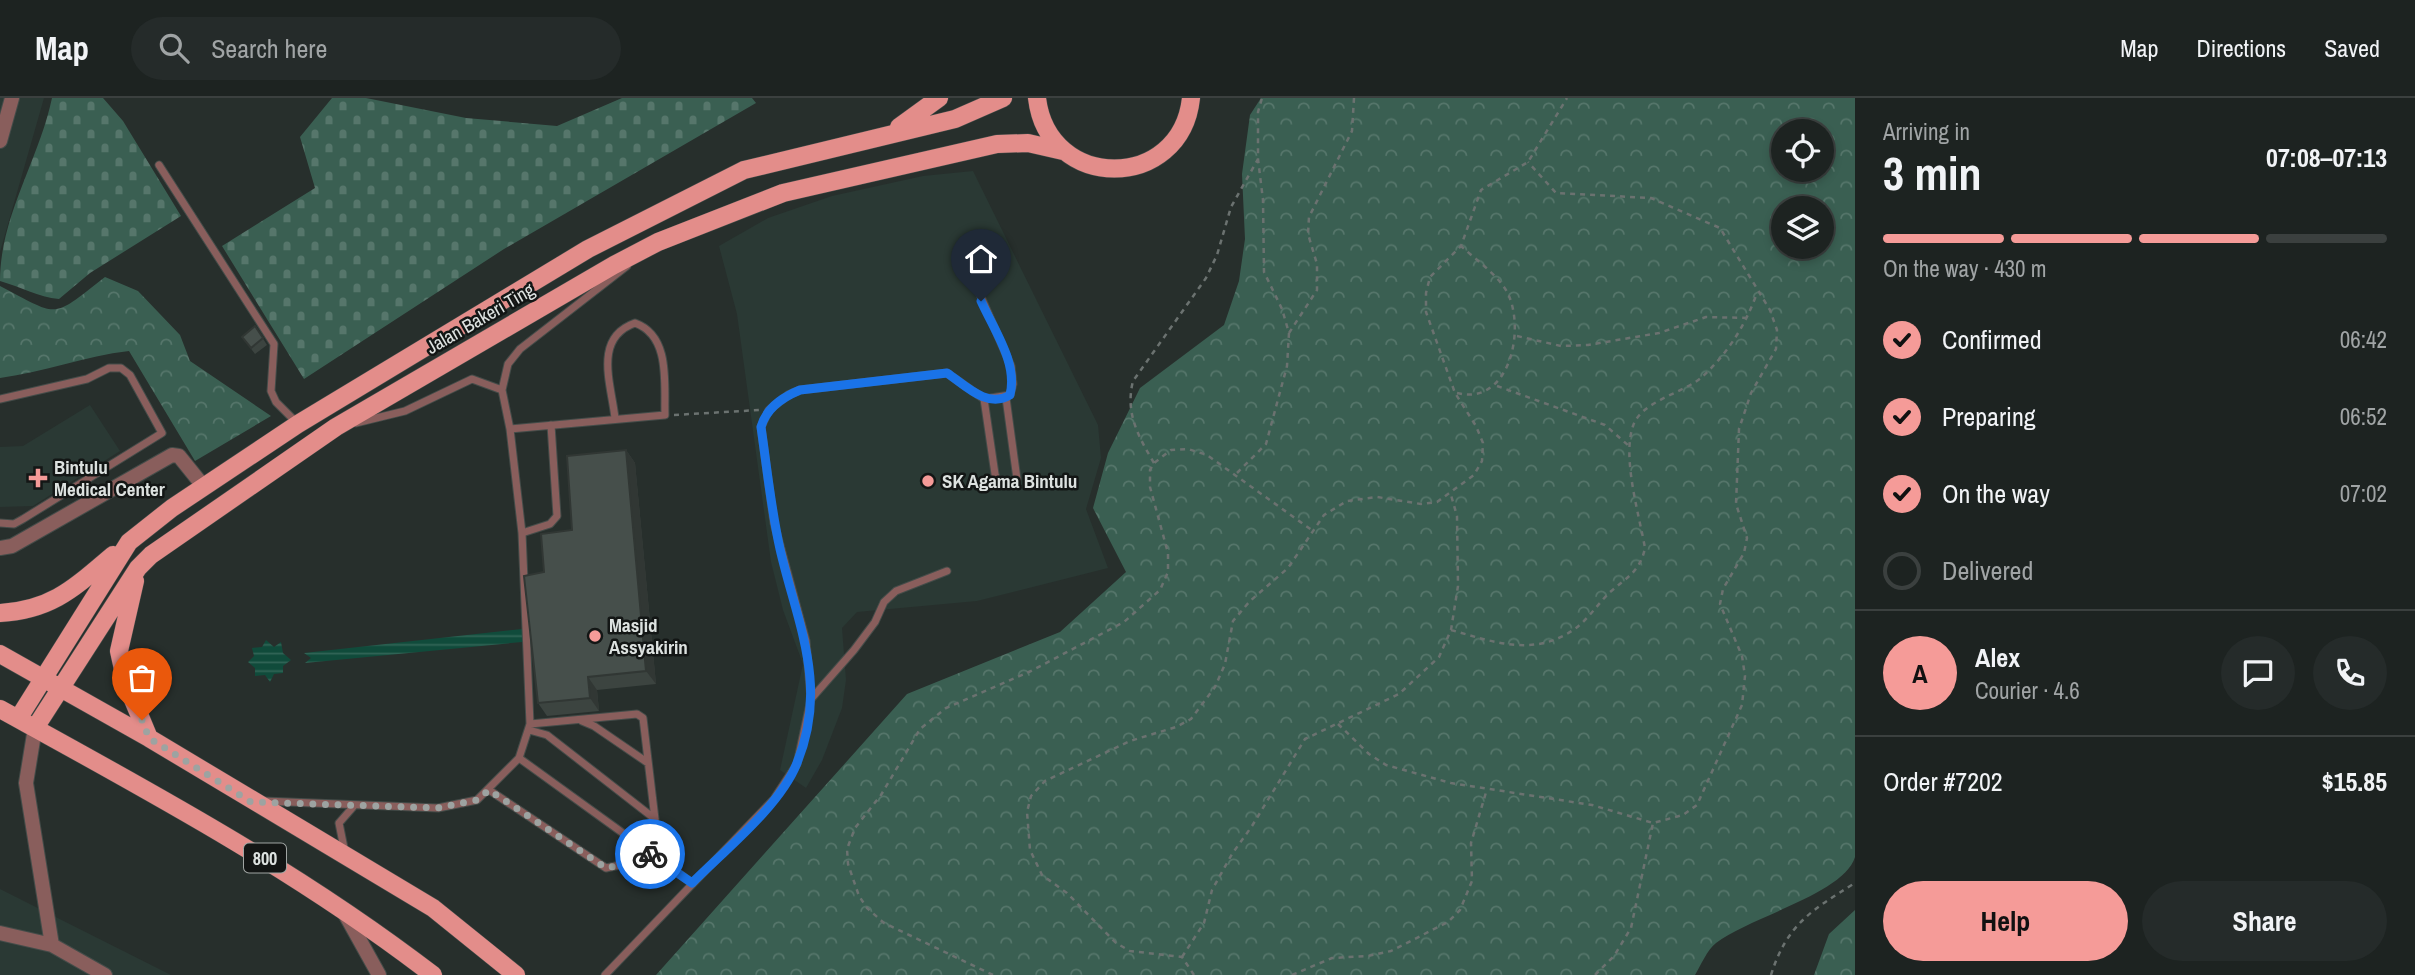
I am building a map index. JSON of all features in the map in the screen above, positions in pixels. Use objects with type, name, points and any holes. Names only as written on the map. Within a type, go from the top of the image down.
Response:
[{"type":"main road","points":[[890,133],[939,98]]},
{"type":"main road","name":"Jalan Bakeri Ting","points":[[18,719],[129,542],[204,486],[298,424],[588,249],[675,202],[744,170],[955,119],[1003,98]]},
{"type":"main road","points":[[1037,98],[1039,113],[1048,134],[1063,151]]},
{"type":"main road","name":"Jalan Bakeri Ting","points":[[34,728],[138,568],[191,525],[336,427],[658,242],[783,193],[997,144],[1028,143],[1063,151],[1086,164],[1111,170],[1137,166],[1160,155],[1178,136],[1190,113],[1191,98]]},
{"type":"main road","points":[[0,613],[48,605],[71,591],[129,542]]},
{"type":"main road","points":[[138,568],[119,651],[126,683],[149,738]]},
{"type":"main road","name":"800","points":[[0,654],[149,738],[346,859],[433,908],[516,975]]},
{"type":"main road","name":"800","points":[[0,709],[258,853],[433,975]]},
{"type":"street","points":[[0,141],[12,98]]},
{"type":"street","points":[[0,548],[12,546],[172,455],[179,456],[204,486]]},
{"type":"street","points":[[34,728],[26,783],[52,945]]},
{"type":"street","points":[[343,910],[379,975]]},
{"type":"street","points":[[0,933],[52,945],[105,975]]},
{"type":"lane","points":[[159,165],[274,344],[271,391],[276,402],[298,424]]},
{"type":"lane","points":[[251,802],[438,808],[477,800],[519,758],[530,727],[522,533],[510,429],[502,390],[508,364],[520,349],[658,242]]},
{"type":"lane","points":[[605,975],[780,790],[797,764],[811,699],[806,641],[774,523],[761,427],[769,410],[788,395],[800,390],[947,373],[984,399],[1006,398],[1010,395],[1013,384],[1010,366],[962,253]]},
{"type":"lane","points":[[510,429],[665,415],[660,348],[645,326],[635,323],[617,331],[610,340],[608,352],[615,418]]},
{"type":"lane","points":[[0,399],[87,379],[109,368],[121,369],[130,375],[162,429],[161,435],[23,519],[14,524],[0,523]]},
{"type":"lane","points":[[336,427],[405,411],[472,379],[502,390]]},
{"type":"lane","points":[[984,399],[995,474],[998,483],[1006,485],[1014,484],[1017,479],[1006,398]]},
{"type":"lane","points":[[522,533],[550,524],[557,516],[551,425]]},
{"type":"lane","points":[[811,699],[855,650],[875,622],[884,602],[896,591],[947,571]]},
{"type":"lane","points":[[489,790],[606,868],[620,865],[654,820],[646,725],[636,714],[530,727]]},
{"type":"lane","points":[[578,720],[594,726],[649,764]]},
{"type":"lane","points":[[530,727],[547,735],[654,820]]},
{"type":"lane","points":[[519,758],[692,883]]},
{"type":"lane","points":[[346,859],[340,823],[353,807]]},
{"type":"path","points":[[1236,474],[1266,444],[1287,366],[1289,333],[1282,309],[1264,272],[1263,201],[1258,159],[1258,112],[1262,98]]},
{"type":"path","points":[[1289,333],[1317,290],[1317,264],[1308,234],[1309,217],[1352,131],[1354,98]]},
{"type":"path","points":[[1195,975],[1182,957],[1130,951],[1116,943],[1067,894],[1042,875],[1030,850],[1027,812],[1031,796],[1045,781],[1130,741],[1176,727],[1191,719],[1215,687],[1225,664],[1233,621],[1250,601],[1288,568],[1324,515],[1347,501],[1377,498],[1421,504],[1437,502],[1451,495],[1474,475],[1482,461],[1483,443],[1476,426],[1455,393],[1426,312],[1426,293],[1430,277],[1461,246],[1481,190],[1528,162],[1567,98]]},
{"type":"path","points":[[1154,463],[1134,428],[1129,397],[1133,381],[1206,278],[1217,256],[1231,207],[1258,159]]},
{"type":"path","points":[[1338,724],[1369,754],[1386,765],[1451,783],[1592,805],[1653,822],[1683,816],[1698,805],[1742,705],[1745,676],[1742,656],[1720,604],[1723,589],[1744,553],[1748,538],[1735,504],[1739,429],[1751,393],[1776,349],[1777,330],[1770,310],[1757,293],[1720,228],[1651,198],[1556,193],[1528,162]]},
{"type":"path","points":[[1455,393],[1472,397],[1495,386],[1513,355],[1517,336],[1509,295],[1461,246]]},
{"type":"path","points":[[1451,630],[1515,647],[1529,647],[1555,640],[1577,628],[1610,593],[1635,573],[1642,563],[1645,548],[1629,446],[1633,423],[1656,401],[1700,379],[1734,342],[1748,318],[1757,293]]},
{"type":"path","points":[[1517,336],[1561,346],[1588,345],[1659,333],[1706,317],[1748,318]]},
{"type":"path","points":[[1495,386],[1605,425],[1629,446]]},
{"type":"path","points":[[665,415],[769,410]]},
{"type":"path","points":[[993,975],[884,923],[859,896],[848,864],[848,849],[855,828],[881,795],[920,729],[946,708],[1031,671],[1124,622],[1160,590],[1168,572],[1168,553],[1150,487],[1150,470],[1154,463],[1171,450],[1188,449],[1207,455],[1313,531]]},
{"type":"path","points":[[1182,957],[1204,923],[1212,890],[1232,854],[1305,739],[1399,694],[1439,657],[1451,630],[1459,555],[1457,516],[1451,495]]},
{"type":"path","points":[[1292,975],[1332,958],[1368,956],[1391,951],[1448,922],[1460,910],[1472,881],[1471,843],[1487,789]]},
{"type":"path","points":[[1595,975],[1614,956],[1631,928],[1653,822]]},
{"type":"path","points":[[1771,975],[1780,947],[1806,915],[1855,883]]},
{"type":"shaded area","points":[[0,98],[44,98],[0,252]]},
{"type":"shaded area","name":"SK Agama Bintulu","points":[[973,171],[1098,425],[1101,458],[1086,509],[1108,568],[977,601],[857,612],[842,628],[846,680],[842,708],[822,760],[806,788],[780,770],[803,664],[783,610],[771,562],[737,314],[719,246],[768,218],[832,196],[923,176]]},
{"type":"shaded area","name":"Bintulu Medical Center","points":[[90,405],[120,451],[33,506],[0,507],[0,447],[23,446]]},
{"type":"shaded area","points":[[522,629],[522,642],[305,663],[311,658],[304,653]]},
{"type":"shaded area","points":[[266,640],[274,647],[281,642],[283,653],[291,660],[283,666],[283,673],[274,674],[270,682],[265,675],[255,676],[255,668],[248,662],[254,656],[252,648],[262,647]]},
{"type":"shaded area","points":[[0,889],[171,975],[0,975]]},
{"type":"green space","points":[[52,98],[103,98],[123,121],[181,216],[90,273],[59,299],[0,281],[6,234]]},
{"type":"green space","points":[[332,98],[366,98],[466,118],[557,126],[622,98],[752,98],[756,103],[504,249],[304,379],[222,246],[315,188],[300,137]]},
{"type":"green space","points":[[1261,98],[1855,98],[1855,857],[1847,870],[1815,894],[1731,933],[1716,943],[1695,975],[656,975],[907,694],[1060,632],[1126,572],[1093,508],[1108,453],[1140,388],[1224,325],[1239,281],[1245,239],[1242,174],[1250,115]]},
{"type":"green space","points":[[105,277],[138,291],[180,335],[190,361],[271,416],[195,461],[129,351],[0,378],[0,286],[34,304],[54,309],[74,301]]},
{"type":"green space","points":[[1855,910],[1855,975],[1814,975],[1829,934]]},
{"type":"building","points":[[255,326],[263,338],[251,348],[242,337]]},
{"type":"building","name":"Masjid Assyakirin","points":[[626,450],[646,671],[588,677],[590,698],[538,703],[524,576],[544,572],[541,534],[572,530],[567,456]]},
{"type":"way so far","points":[[142,720],[149,738],[251,802],[438,808],[477,800],[489,790],[606,868],[620,865],[636,844],[650,854]]},
{"type":"place","name":"Bintulu Medical Center","points":[[38,478]]},
{"type":"place","name":"SK Agama Bintulu","points":[[928,481]]},
{"type":"place","name":"Masjid Assyakirin","points":[[595,636]]},
{"type":"route","points":[[650,854],[692,883],[774,799],[797,764],[807,726],[811,699],[806,641],[774,523],[761,427],[763,420],[769,410],[788,395],[800,390],[947,373],[984,399],[1006,398],[1010,395],[1013,384],[1010,366],[981,301]]}]
